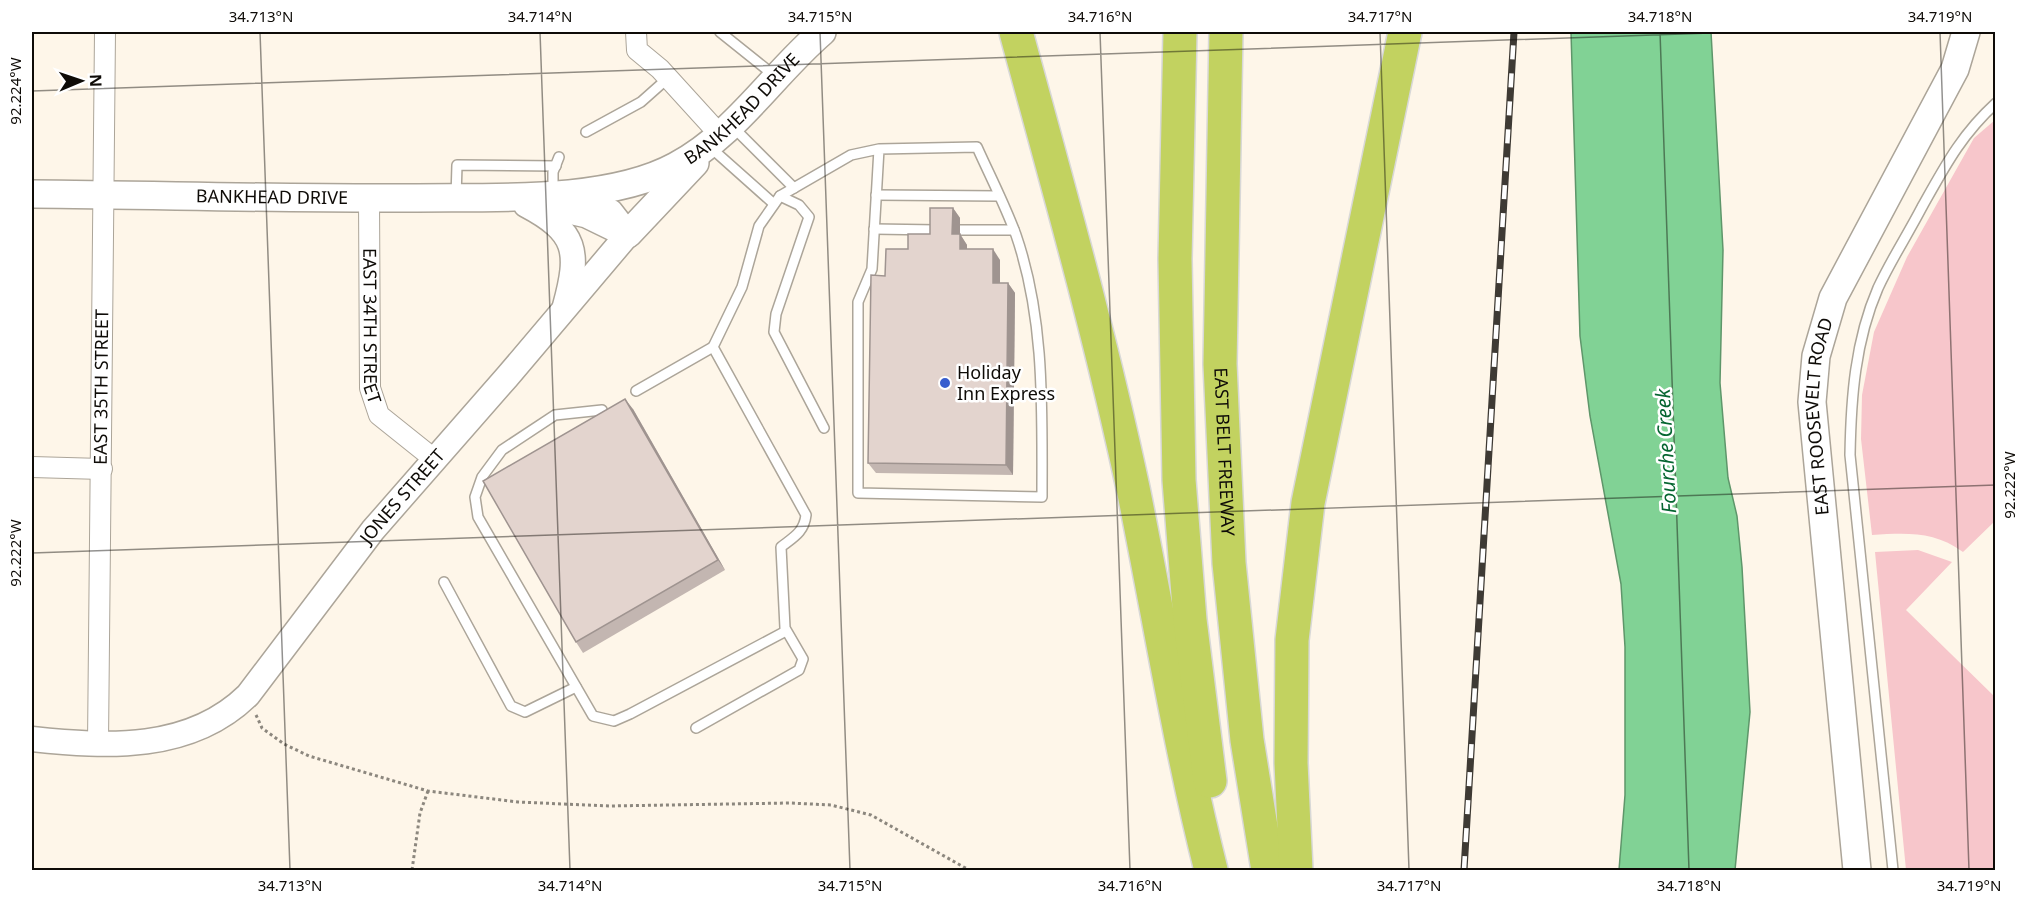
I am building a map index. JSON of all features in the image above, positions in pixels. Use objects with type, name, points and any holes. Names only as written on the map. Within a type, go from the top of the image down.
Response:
[{"type":"highway","points":[[1016,32],[1100,342],[1133,489],[1172,692],[1211,870]]},
{"type":"highway","points":[[1180,32],[1175,259],[1179,480],[1190,620],[1223,870]]},
{"type":"highway","name":"EAST BELT FREEWAY","points":[[1226,32],[1220,364],[1229,563],[1247,740],[1268,870]]},
{"type":"highway","points":[[1296,870],[1291,763],[1292,640],[1298,576],[1322,422],[1405,32]]},
{"type":"main road","name":"BANKHEAD DRIVE","points":[[32,194],[514,198],[608,189],[649,179],[677,166],[721,136],[776,76],[822,32]]},
{"type":"main road","name":"EAST ROOSEVELT ROAD","points":[[1857,870],[1812,402],[1816,356],[1833,298],[1945,88],[1966,32]]},
{"type":"main road","name":"JONES STREET","points":[[628,234],[721,136]]},
{"type":"main road","name":"BANKHEAD DRIVE","points":[[514,198],[587,214],[628,234]]},
{"type":"street","name":"EAST 35TH STREET","points":[[98,743],[105,32]]},
{"type":"street","points":[[636,32],[637,50],[668,78],[721,136]]},
{"type":"street","points":[[566,193],[610,212],[628,234]]},
{"type":"street","name":"EAST 34TH STREET","points":[[369,198],[369,388],[379,415],[434,459]]},
{"type":"street","points":[[514,198],[551,218],[567,236],[571,246],[572,272],[565,308]]},
{"type":"street","name":"JONES STREET","points":[[32,739],[98,743],[161,739],[184,735],[223,717],[248,695],[372,530],[628,234]]},
{"type":"street","points":[[32,467],[102,469]]},
{"type":"lane","points":[[720,32],[776,76]]},
{"type":"lane","points":[[586,132],[641,102],[668,78]]},
{"type":"lane","points":[[1893,870],[1850,455],[1851,401],[1858,352],[1878,289],[1951,154],[1970,126],[1995,103]]},
{"type":"lane","points":[[721,136],[794,188]]},
{"type":"lane","points":[[721,136],[777,200],[799,205],[809,216],[776,314],[774,332],[824,428]]},
{"type":"lane","points":[[636,391],[713,347],[742,287],[759,226],[777,200],[851,155],[879,149],[977,147],[1014,230],[1032,297],[1042,372],[1042,497],[858,493],[858,302],[872,269],[879,149]]},
{"type":"lane","points":[[456,198],[457,165],[557,161],[566,193]]},
{"type":"lane","points":[[876,195],[999,196]]},
{"type":"lane","points":[[874,229],[937,230]]},
{"type":"lane","points":[[960,230],[1014,230]]},
{"type":"lane","points":[[696,728],[799,670],[803,659],[786,631],[781,547],[800,533],[805,526],[806,515],[713,347]]},
{"type":"lane","points":[[602,410],[555,415],[502,450],[482,477],[476,497],[478,517],[593,716],[614,721],[786,631]]},
{"type":"lane","points":[[444,582],[511,706],[525,712],[576,687]]},
{"type":"path","points":[[248,695],[262,728],[284,744],[309,756],[428,791],[518,802],[597,805],[790,803],[831,805],[871,815],[969,870]]},
{"type":"path","points":[[412,870],[420,813],[428,791]]},
{"type":"shaded area","points":[[1995,120],[1995,521],[1963,552],[1931,537],[1909,534],[1872,535],[1861,439],[1862,395],[1874,332],[1907,257],[1974,138]]},
{"type":"shaded area","points":[[1918,550],[1952,562],[1906,610],[1995,697],[1995,870],[1906,870],[1875,552]]},
{"type":"water","name":"Fourche Creek","points":[[1571,32],[1711,32],[1723,250],[1720,383],[1728,478],[1737,516],[1742,567],[1750,712],[1735,870],[1619,870],[1625,795],[1625,647],[1621,584],[1590,416],[1580,336]]},
{"type":"building","name":"Holiday Inn Express","points":[[930,208],[953,208],[952,234],[960,234],[960,249],[993,249],[993,283],[1008,283],[1006,465],[868,463],[871,275],[885,276],[886,249],[908,249],[908,234],[930,234]]},
{"type":"building","points":[[625,399],[718,560],[576,642],[483,481]]},
{"type":"railway","points":[[1464,870],[1514,32]]},
{"type":"place","name":"Holiday Inn Express","points":[[945,383]]}]
